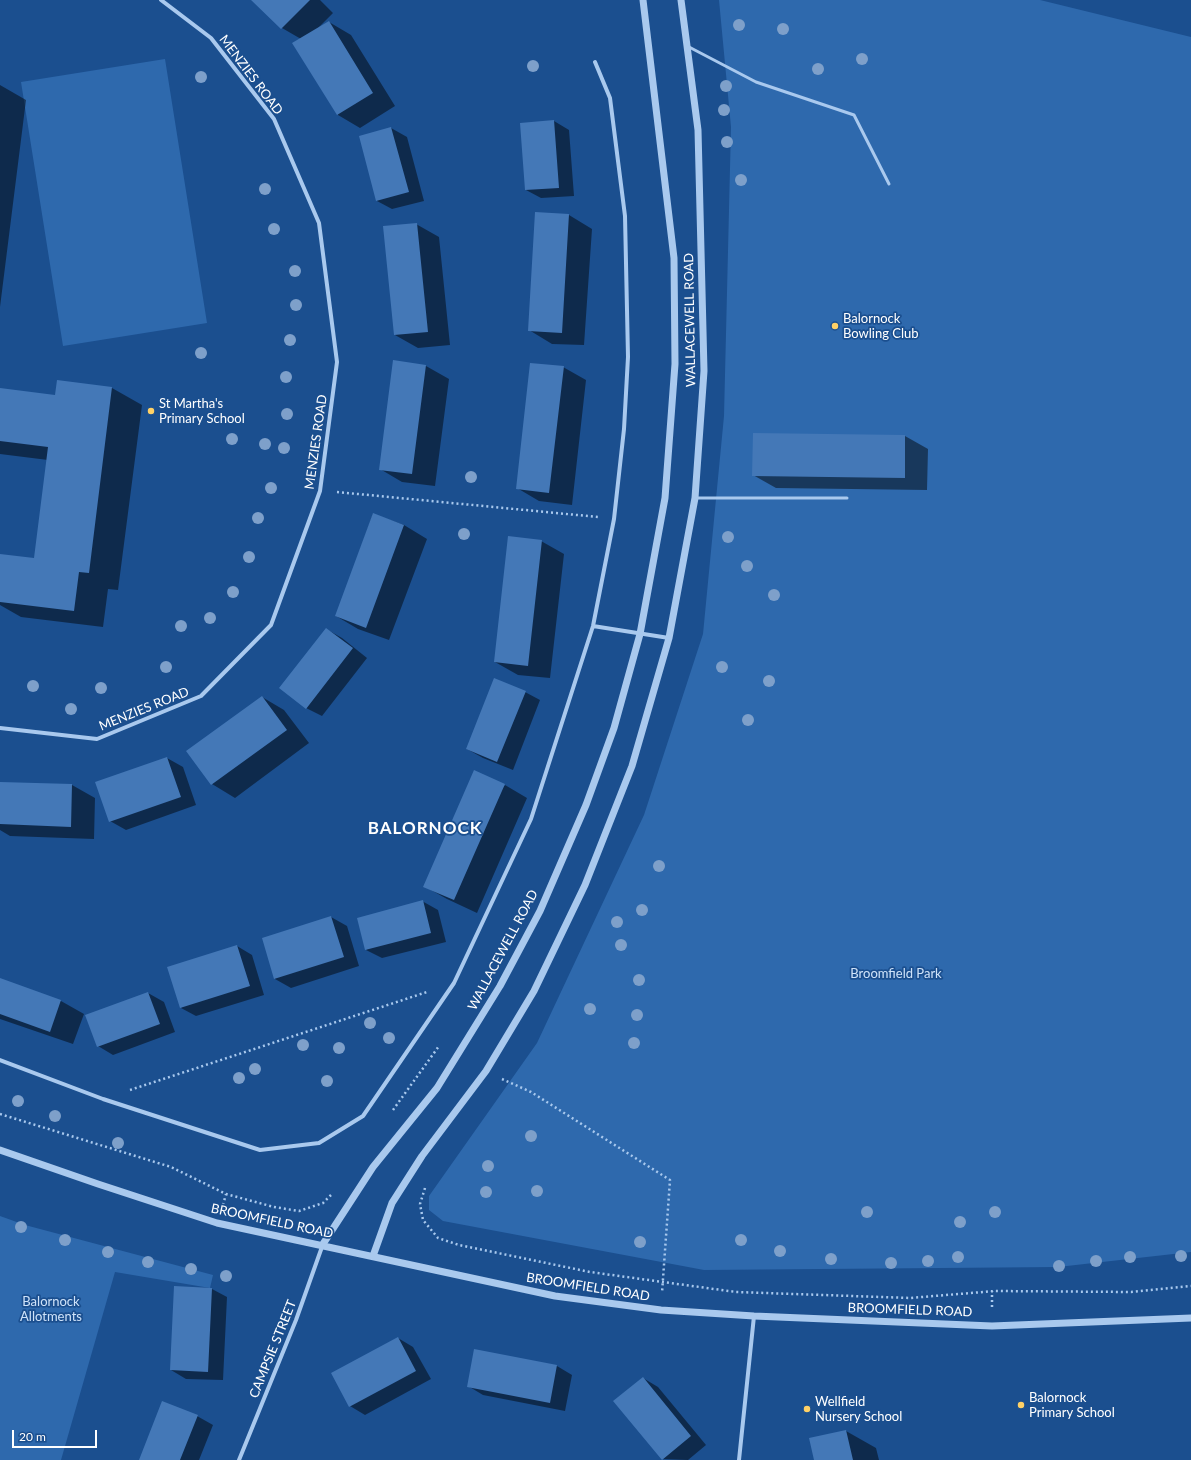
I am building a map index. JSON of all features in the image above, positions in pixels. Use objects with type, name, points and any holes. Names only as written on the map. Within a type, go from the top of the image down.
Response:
[{"type":"street","name":"MENZIES ROAD","points":[[0,728],[97,739],[201,696],[271,625],[320,491],[337,362],[319,223],[274,119],[211,38],[161,0]]},
{"type":"street","name":"WALLACEWELL ROAD","points":[[323,1244],[373,1167],[437,1088],[500,986],[540,911],[586,805],[612,735],[640,634],[665,498],[675,364],[674,258],[643,0]]},
{"type":"street","name":"WALLACEWELL ROAD","points":[[373,1256],[392,1203],[422,1156],[486,1071],[534,991],[585,885],[632,766],[669,638],[695,498],[704,371],[698,130],[681,0]]},
{"type":"street","points":[[0,1060],[103,1099],[260,1150],[319,1143],[363,1116],[454,983],[531,819],[593,626],[614,518],[624,429],[628,357],[626,216],[610,98],[595,62]]},
{"type":"street","points":[[593,626],[669,638]]},
{"type":"street","name":"BROOMFIELD ROAD","points":[[0,1150],[217,1223],[323,1244],[556,1296],[661,1310],[754,1316],[992,1326],[1191,1318]]},
{"type":"street","name":"CAMPSIE STREET","points":[[239,1460],[296,1320],[323,1244]]},
{"type":"street","points":[[739,1460],[754,1316]]},
{"type":"lane","points":[[687,46],[756,82],[854,115],[889,184]]},
{"type":"lane","points":[[695,498],[846,498]]},
{"type":"path","points":[[320,491],[614,518]]},
{"type":"path","points":[[103,1099],[454,983]]},
{"type":"path","points":[[486,1071],[531,1092],[670,1180],[661,1310]]},
{"type":"path","points":[[0,1114],[171,1168],[226,1194],[274,1207],[299,1211],[323,1203],[332,1194]]},
{"type":"path","points":[[425,1186],[420,1204],[423,1220],[438,1238],[459,1245],[590,1272],[736,1292],[910,1298],[995,1291],[1131,1292],[1191,1286]]},
{"type":"green space","name":"Broomfield Park","points":[[719,0],[1040,0],[1191,37],[1191,1252],[1058,1267],[704,1270],[443,1221],[429,1210],[429,1196],[537,1043],[644,815],[703,634],[724,416],[731,127]]},
{"type":"green space","points":[[165,59],[207,323],[63,346],[21,82]]},
{"type":"green space","name":"Balornock Allotments","points":[[0,1216],[25,1225],[213,1275],[210,1288],[115,1272],[61,1460],[0,1460]]},
{"type":"building","points":[[251,0],[310,0],[281,29]]},
{"type":"building","points":[[329,21],[373,93],[337,115],[292,43]]},
{"type":"building","points":[[554,120],[559,188],[525,190],[520,123]]},
{"type":"building","points":[[391,127],[409,192],[376,201],[359,136]]},
{"type":"building","points":[[535,212],[569,214],[562,333],[528,331]]},
{"type":"building","points":[[417,223],[428,332],[394,335],[383,226]]},
{"type":"building","points":[[393,360],[426,365],[412,474],[379,470]]},
{"type":"building","points":[[530,363],[564,366],[549,493],[516,489]]},
{"type":"building","points":[[57,380],[112,387],[89,573],[79,572],[74,611],[0,602],[0,554],[34,558],[48,447],[0,441],[0,388],[55,395]]},
{"type":"building","points":[[753,433],[905,435],[905,478],[752,476]]},
{"type":"building","points":[[373,513],[404,525],[366,628],[335,616]]},
{"type":"building","points":[[508,536],[542,540],[528,666],[494,662]]},
{"type":"building","points":[[326,628],[353,648],[306,709],[279,688]]},
{"type":"building","points":[[494,678],[526,691],[497,762],[466,749]]},
{"type":"building","points":[[262,696],[287,730],[211,785],[186,751]]},
{"type":"building","points":[[167,757],[181,797],[109,822],[95,782]]},
{"type":"building","points":[[474,770],[505,784],[454,900],[423,887]]},
{"type":"building","points":[[0,782],[72,784],[71,827],[0,824]]},
{"type":"building","points":[[423,900],[431,933],[365,950],[357,918]]},
{"type":"building","points":[[331,916],[344,957],[274,979],[262,938]]},
{"type":"building","points":[[237,945],[250,986],[180,1008],[167,967]]},
{"type":"building","points":[[0,978],[61,1000],[50,1032],[0,1014]]},
{"type":"building","points":[[148,992],[160,1024],[97,1047],[85,1015]]},
{"type":"building","points":[[174,1286],[212,1288],[208,1372],[170,1370]]},
{"type":"building","points":[[398,1337],[416,1371],[349,1407],[331,1373]]},
{"type":"building","points":[[474,1349],[557,1365],[550,1403],[467,1387]]},
{"type":"building","points":[[643,1377],[691,1436],[662,1460],[613,1401]]},
{"type":"building","points":[[162,1401],[198,1415],[180,1460],[139,1460]]},
{"type":"building","points":[[846,1430],[853,1460],[814,1460],[809,1438]]},
{"type":"place","name":"Balornock Bowling Club","points":[[835,326]]},
{"type":"place","name":"St Martha's Primary School","points":[[151,411]]},
{"type":"place","name":"Balornock Primary School","points":[[1021,1405]]},
{"type":"place","name":"Wellfield Nursery School","points":[[807,1409]]},
{"type":"district","name":"BALORNOCK","points":[[425,829]]}]
